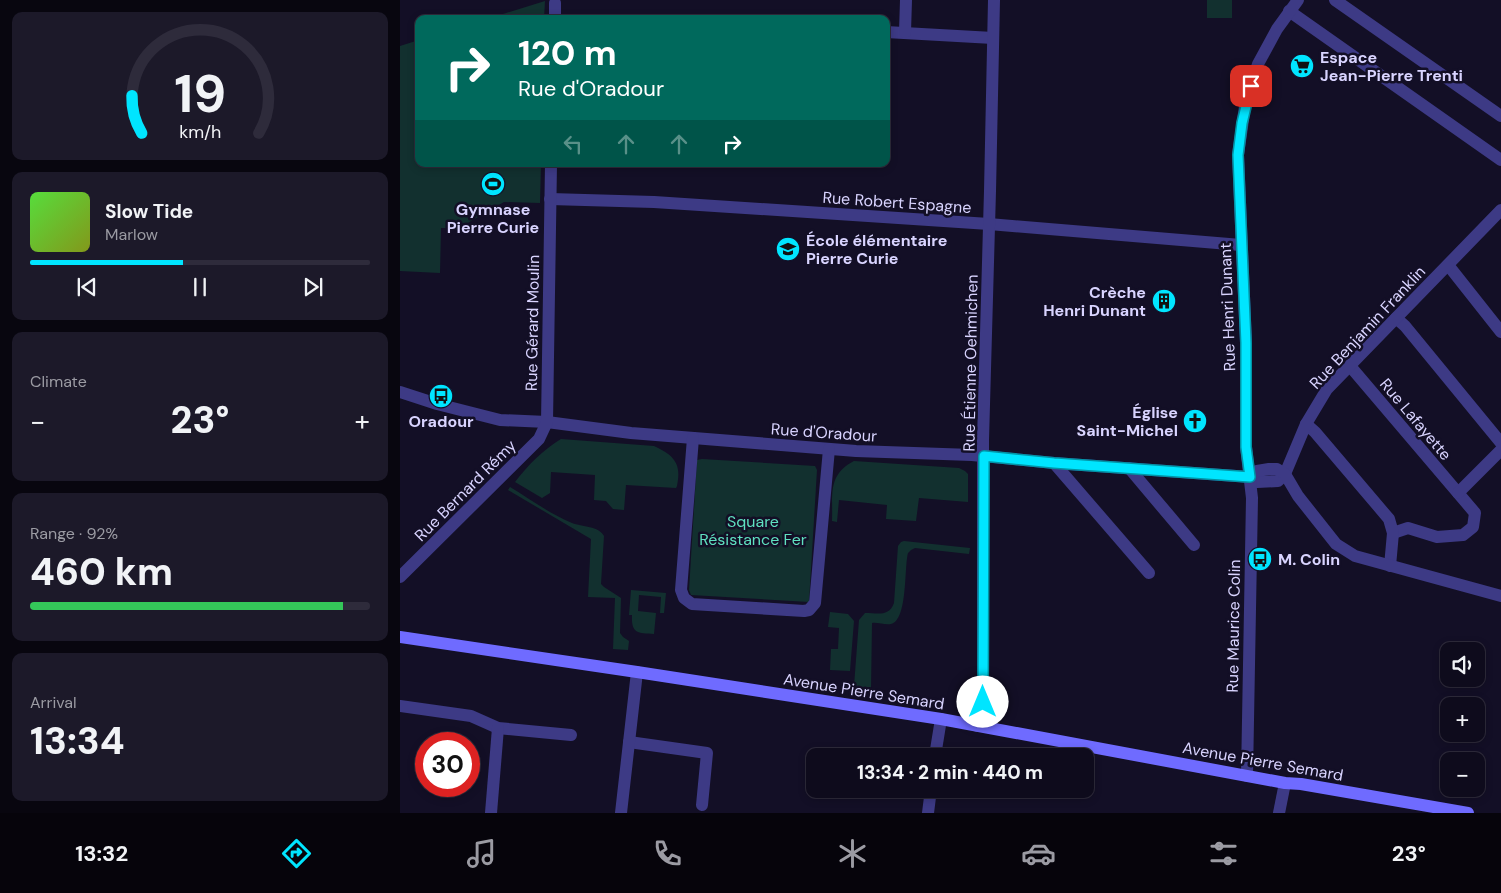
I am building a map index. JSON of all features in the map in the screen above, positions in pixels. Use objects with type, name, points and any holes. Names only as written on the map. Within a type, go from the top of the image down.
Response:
[{"type":"main road","name":"Avenue Pierre Semard","points":[[400,637],[941,719],[1285,783],[1301,784],[1468,813]]},
{"type":"street","points":[[905,32],[906,0]]},
{"type":"street","name":"Rue Étienne Oehmichen","points":[[978,726],[983,702],[984,456],[994,0]]},
{"type":"street","name":"Rue Henri Dunant","points":[[1250,477],[1246,447],[1246,343],[1238,155],[1245,106],[1258,64],[1277,29],[1298,0]]},
{"type":"street","points":[[1335,0],[1501,116]]},
{"type":"street","points":[[555,3],[555,15]]},
{"type":"street","points":[[1289,12],[1501,160]]},
{"type":"street","points":[[890,32],[993,38]]},
{"type":"street","name":"Rue Gérard Moulin","points":[[547,422],[551,167]]},
{"type":"street","name":"Rue Robert Espagne","points":[[550,199],[654,202],[989,224],[1241,244]]},
{"type":"street","name":"Rue Benjamin Franklin","points":[[1285,474],[1306,424],[1327,389],[1501,210]]},
{"type":"street","points":[[1448,266],[1501,332]]},
{"type":"street","points":[[1396,318],[1405,326],[1501,449],[1458,494]]},
{"type":"street","name":"Rue Lafayette","points":[[1350,366],[1475,513],[1473,526],[1463,535],[1437,537],[1408,528],[1394,533]]},
{"type":"street","name":"Rue d'Oradour","points":[[400,392],[437,404],[500,420],[547,422],[631,433],[829,449],[984,456],[1250,477]]},
{"type":"street","name":"Rue Bernard Rémy","points":[[400,577],[539,439],[547,422]]},
{"type":"street","points":[[1306,424],[1315,432],[1389,519],[1394,533],[1390,566]]},
{"type":"street","points":[[693,438],[681,590],[682,596],[692,604],[804,611],[812,607],[815,603],[829,449]]},
{"type":"street","points":[[1054,463],[1149,573]]},
{"type":"street","points":[[1129,468],[1194,545]]},
{"type":"street","points":[[1250,477],[1257,471],[1277,469],[1285,474],[1298,496],[1336,544],[1355,556],[1501,596]]},
{"type":"street","name":"Rue Maurice Colin","points":[[1247,776],[1250,477]]},
{"type":"street","points":[[621,813],[637,672]]},
{"type":"street","points":[[400,706],[471,716],[498,728],[571,735]]},
{"type":"street","points":[[936,748],[941,719]]},
{"type":"street","points":[[491,813],[498,728]]},
{"type":"street","points":[[629,742],[707,754],[702,805]]},
{"type":"street","points":[[1279,813],[1285,783]]},
{"type":"street","points":[[928,813],[930,798]]},
{"type":"green space","points":[[1207,0],[1232,0],[1232,18],[1207,18]]},
{"type":"green space","points":[[545,1],[544,15],[500,15]]},
{"type":"green space","points":[[415,41],[415,167],[541,167],[540,203],[504,202],[459,228],[441,228],[440,273],[400,271],[400,46]]},
{"type":"green space","points":[[561,439],[654,446],[667,453],[675,461],[678,472],[677,486],[676,488],[626,485],[624,510],[613,509],[606,501],[594,500],[595,475],[551,472],[550,493],[542,498],[515,482],[536,458]]},
{"type":"green space","name":"Square Résistance Fer","points":[[697,460],[815,466],[817,470],[809,602],[691,595],[689,590]]},
{"type":"green space","points":[[854,461],[959,468],[968,474],[968,502],[919,498],[916,521],[886,519],[887,505],[839,500],[837,522],[832,521],[832,494],[835,479],[845,467]]},
{"type":"green space","points":[[510,487],[572,523],[598,530],[602,533],[604,536],[601,584],[621,598],[620,633],[629,641],[628,650],[613,649],[615,598],[588,597],[591,539],[508,490]]},
{"type":"green space","points":[[904,541],[970,548],[969,554],[915,548],[908,553],[903,603],[900,613],[891,624],[872,623],[871,689],[854,686],[859,620],[865,613],[882,613],[892,607],[894,603],[898,546]]},
{"type":"green space","points":[[631,590],[666,593],[664,613],[660,613],[661,597],[639,595],[638,611],[656,613],[654,634],[640,633],[634,629],[632,615],[629,615]]},
{"type":"green space","points":[[830,612],[848,614],[854,621],[850,671],[830,670],[831,649],[838,649],[839,628],[828,627]]},
{"type":"place","name":"Espace Jean-Pierre Trenti","points":[[1302,66]]},
{"type":"place","name":"Gymnase Pierre Curie","points":[[493,184]]},
{"type":"place","name":"École élémentaire Pierre Curie","points":[[788,249]]},
{"type":"place","name":"Crèche Henri Dunant","points":[[1164,301]]},
{"type":"place","name":"Oradour","points":[[441,396]]},
{"type":"place","name":"Église Saint-Michel","points":[[1195,421]]},
{"type":"place","name":"M. Colin","points":[[1260,559]]},
{"type":"route","points":[[983,702],[984,456],[1250,477],[1246,447],[1246,343],[1238,155],[1245,106],[1251,86]]}]
